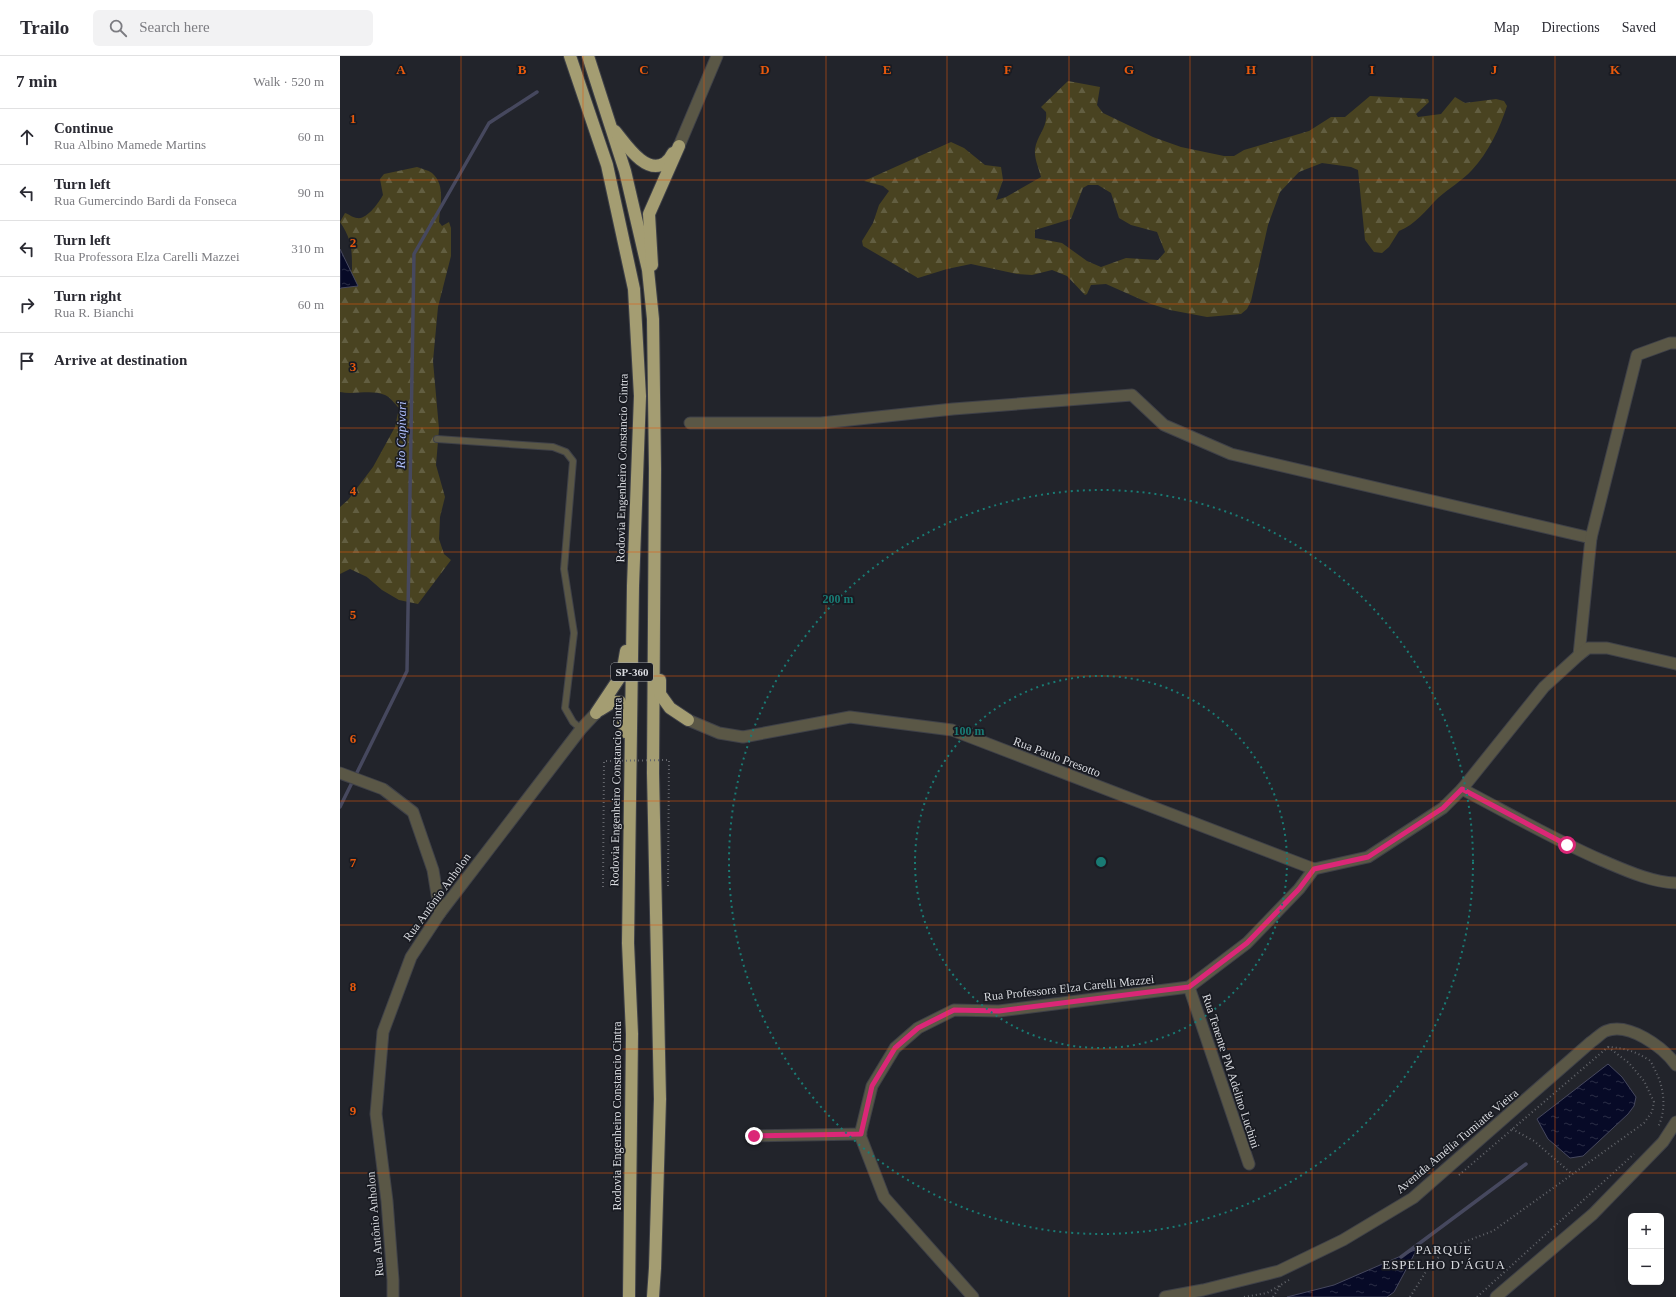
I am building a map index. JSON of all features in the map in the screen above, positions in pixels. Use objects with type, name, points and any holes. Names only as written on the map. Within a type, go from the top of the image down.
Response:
[{"type":"highway","name":"Rodovia Engenheiro Constancio Cintra","points":[[570,56],[607,165],[634,289],[640,396],[633,586],[628,943],[632,1034],[629,1297]]},
{"type":"highway","name":"SP-360","points":[[588,56],[612,126],[625,171],[648,270],[653,320],[656,468],[653,606],[653,773],[660,1099],[653,1297]]},
{"type":"highway","points":[[612,126],[639,159],[654,166],[665,163],[679,146]]},
{"type":"highway","points":[[653,320],[649,214],[679,146]]},
{"type":"highway","points":[[596,713],[622,674],[633,586]]},
{"type":"highway","points":[[653,606],[661,670],[660,694],[670,708],[688,720]]},
{"type":"highway","points":[[596,713],[613,702],[620,702],[631,772]]},
{"type":"highway","points":[[653,773],[658,716],[667,712],[688,720]]},
{"type":"street","points":[[679,146],[717,56]]},
{"type":"street","points":[[1579,655],[1591,538],[1637,355],[1670,343],[1676,343]]},
{"type":"street","points":[[690,423],[821,422],[953,409],[1132,395],[1164,425],[1230,454],[1591,538]]},
{"type":"street","points":[[1314,869],[1368,857],[1443,808],[1462,789],[1544,687],[1588,648],[1607,648],[1676,664]]},
{"type":"street","name":"Rua Antônio Anholon","points":[[392,1297],[393,1280],[387,1201],[376,1114],[383,1032],[411,957],[440,913],[581,729],[596,713]]},
{"type":"street","name":"Rua Paulo Presotto","points":[[688,720],[719,733],[743,737],[850,717],[952,730],[1314,869]]},
{"type":"street","points":[[340,773],[383,789],[413,812],[433,870],[440,913]]},
{"type":"street","points":[[1462,789],[1567,845],[1650,879],[1676,883]]},
{"type":"street","name":"Rua Professora Elza Carelli Mazzei","points":[[861,1134],[872,1086],[895,1048],[918,1028],[954,1010],[999,1011],[1189,987],[1247,943],[1299,889],[1314,869]]},
{"type":"street","name":"Rua Tenente PM Adelino Luchini","points":[[1189,987],[1249,1164]]},
{"type":"street","name":"Avenida Amélia Tumiatte Vieira","points":[[1165,1297],[1203,1290],[1279,1271],[1342,1240],[1413,1198],[1591,1042],[1606,1031],[1621,1029],[1644,1037],[1670,1057],[1676,1065]]},
{"type":"street","points":[[1496,1297],[1592,1214],[1662,1142],[1676,1122]]},
{"type":"street","points":[[754,1136],[861,1134],[860,1135],[884,1197],[973,1297]]},
{"type":"lane","points":[[437,439],[553,447],[566,452],[573,461],[564,569],[574,633],[565,708],[573,722],[581,729]]},
{"type":"path","points":[[604,887],[604,761],[669,760],[668,887]]},
{"type":"path","points":[[1410,1297],[1427,1270],[1446,1249],[1493,1231],[1644,1123],[1652,1112],[1654,1102],[1644,1081],[1629,1063],[1608,1047]]},
{"type":"path","points":[[1455,1178],[1608,1047],[1625,1048],[1650,1061],[1660,1079],[1664,1098],[1662,1117],[1656,1130]]},
{"type":"path","points":[[1512,1130],[1534,1141],[1572,1174]]},
{"type":"path","points":[[1477,1297],[1635,1152]]},
{"type":"path","points":[[1244,1297],[1267,1293],[1295,1277]]},
{"type":"path","points":[[1273,1297],[1282,1285]]},
{"type":"green space","points":[[1068,81],[1100,87],[1097,105],[1103,113],[1153,137],[1181,147],[1224,156],[1234,156],[1244,150],[1309,131],[1331,117],[1345,117],[1370,96],[1428,99],[1429,102],[1416,114],[1418,117],[1441,114],[1455,97],[1465,103],[1496,99],[1504,101],[1507,106],[1493,140],[1478,163],[1464,178],[1438,198],[1415,221],[1399,231],[1389,247],[1382,253],[1374,252],[1365,240],[1358,170],[1351,167],[1322,163],[1299,172],[1280,192],[1268,225],[1251,301],[1247,309],[1241,314],[1207,317],[1170,310],[1151,304],[1106,284],[1091,285],[1087,294],[1085,295],[1067,276],[1052,270],[1032,275],[1017,274],[971,264],[947,269],[918,278],[863,246],[862,241],[873,223],[879,205],[889,191],[883,186],[864,181],[951,142],[964,148],[985,165],[1001,167],[1003,180],[996,200],[1006,197],[1041,177],[1036,160],[1035,149],[1046,118],[1046,112],[1041,107]],"holes":[[[1088,185],[1098,185],[1111,193],[1119,218],[1131,225],[1157,232],[1165,252],[1158,260],[1126,258],[1101,267],[1087,261],[1062,243],[1035,238],[1035,230],[1071,219],[1083,188]]]},
{"type":"green space","points":[[417,167],[432,173],[439,183],[441,190],[441,203],[439,222],[442,226],[449,222],[451,228],[451,256],[438,307],[433,361],[439,429],[436,465],[445,497],[440,517],[439,539],[444,554],[451,560],[418,604],[399,600],[382,590],[367,577],[350,569],[340,574],[340,507],[348,500],[373,467],[395,427],[399,408],[389,397],[380,393],[340,392],[340,278],[344,278],[352,270],[352,256],[347,234],[340,222],[345,213],[356,218],[361,218],[372,210],[383,195],[380,179],[384,174]]},
{"type":"water","points":[[340,249],[358,286],[340,289]]},
{"type":"water","points":[[1608,1064],[1622,1077],[1636,1097],[1634,1106],[1628,1114],[1583,1156],[1570,1158],[1548,1139],[1537,1119]]},
{"type":"water","points":[[1417,1249],[1394,1292],[1387,1297],[1287,1297],[1334,1285]]},
{"type":"waterway","name":"Rio Capivari","points":[[340,807],[407,671],[414,254],[489,123],[537,92]]},
{"type":"waterway","points":[[1401,1257],[1526,1164]]},
{"type":"district","name":"PARQUE ESPELHO D'ÁGUA","points":[[1444,1256]]},
{"type":"route","points":[[754,1136],[861,1134],[872,1086],[895,1048],[918,1028],[954,1010],[999,1011],[1189,987],[1247,943],[1299,889],[1314,869],[1368,857],[1443,808],[1462,789],[1567,845]]}]
